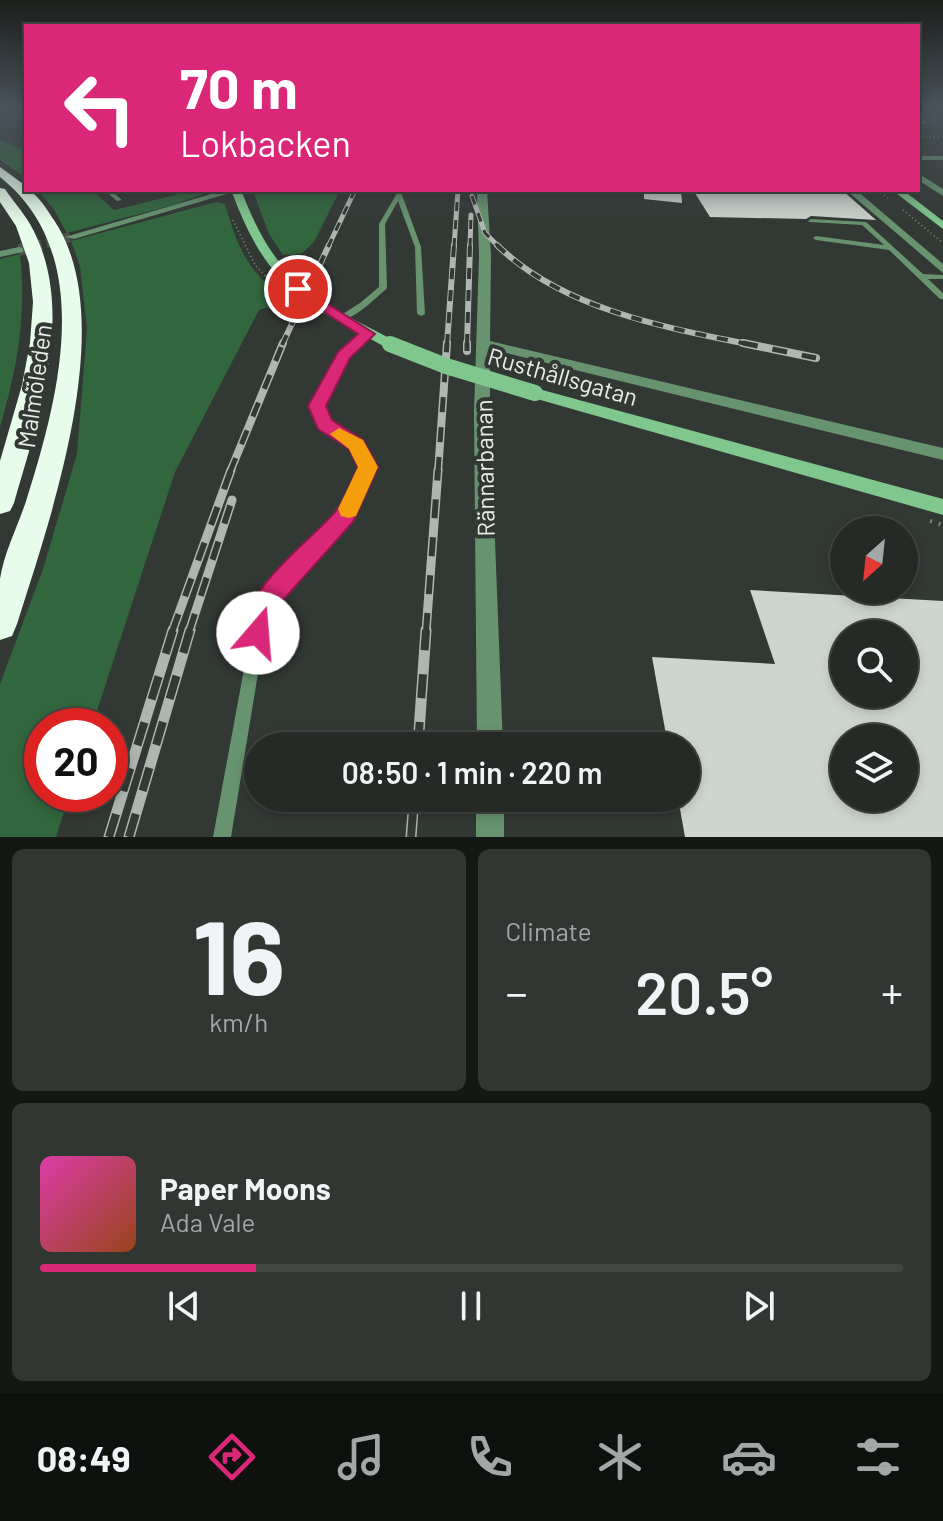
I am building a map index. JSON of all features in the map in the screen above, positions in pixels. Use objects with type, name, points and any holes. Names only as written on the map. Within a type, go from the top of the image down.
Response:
[{"type":"highway","name":"Malmöleden","points":[[0,171],[24,192]]},
{"type":"highway","name":"Malmöleden","points":[[0,192],[16,213],[34,250],[42,331],[24,422],[0,503]]},
{"type":"highway","name":"Malmöleden","points":[[0,624],[41,504],[64,394],[71,326],[66,264],[49,223],[24,192]]},
{"type":"main road","name":"Rusthållsgatan","points":[[237,192],[260,249],[275,269],[322,307],[367,334],[458,370],[943,507]]},
{"type":"main road","points":[[900,192],[943,226]]},
{"type":"street","points":[[920,177],[943,193]]},
{"type":"street","points":[[70,237],[229,192]]},
{"type":"street","name":"Rännarbanan","points":[[482,192],[485,344],[482,412],[490,732]]},
{"type":"street","points":[[853,192],[943,270]]},
{"type":"street","points":[[0,254],[19,250]]},
{"type":"street","name":"Rusthållsgatan","points":[[485,344],[943,454]]},
{"type":"street","points":[[490,812],[490,837]]},
{"type":"lane","points":[[920,158],[943,158]]},
{"type":"lane","points":[[109,192],[119,200]]},
{"type":"lane","points":[[398,193],[418,247],[421,314]]},
{"type":"lane","points":[[341,319],[383,288],[382,224],[398,193]]},
{"type":"lane","points":[[811,221],[864,223],[943,297]]},
{"type":"lane","points":[[816,238],[891,248]]},
{"type":"lane","points":[[921,276],[943,277]]},
{"type":"lane","points":[[222,837],[263,604],[346,516],[368,467],[356,445],[324,424],[317,406],[343,356],[367,334]]},
{"type":"path","points":[[880,192],[890,200]]},
{"type":"path","points":[[902,209],[943,243]]},
{"type":"green space","points":[[0,147],[24,149],[24,177],[0,160]]},
{"type":"green space","points":[[39,192],[94,192],[114,210],[179,194],[209,192],[173,205],[67,233],[53,208]]},
{"type":"green space","points":[[253,192],[339,192],[314,242],[301,254],[283,255],[269,234]]},
{"type":"green space","points":[[216,202],[225,204],[246,259],[286,302],[259,310],[175,472],[98,708],[24,708],[24,812],[64,812],[56,837],[0,837],[0,684],[43,569],[77,454],[87,329],[80,266],[71,241]]},
{"type":"green space","points":[[20,254],[22,299],[19,342],[0,427],[0,259]]},
{"type":"building","points":[[644,192],[681,192],[682,203],[644,199]]},
{"type":"building","points":[[694,192],[844,192],[876,220],[811,216],[806,219],[710,217]]},
{"type":"building","points":[[750,590],[830,595],[830,604],[943,601],[943,837],[685,837],[681,812],[700,812],[700,732],[665,732],[652,657],[775,664]]},
{"type":"tunnel","points":[[32,247],[70,237]]},
{"type":"tunnel","points":[[19,250],[39,245]]},
{"type":"railway","points":[[328,247],[354,192]]},
{"type":"railway","points":[[454,247],[458,192]]},
{"type":"railway","points":[[472,196],[485,233],[497,245]]},
{"type":"railway","points":[[470,247],[471,215]]},
{"type":"railway","points":[[282,345],[329,245]]},
{"type":"railway","points":[[447,345],[454,245]]},
{"type":"railway","points":[[467,345],[470,245]]},
{"type":"railway","points":[[497,245],[523,267],[552,285],[617,313],[753,345]]},
{"type":"railway","points":[[230,472],[283,343]]},
{"type":"railway","points":[[438,472],[447,343]]},
{"type":"railway","points":[[743,343],[816,358]]},
{"type":"railway","points":[[467,345],[467,351]]},
{"type":"railway","points":[[172,632],[231,470]]},
{"type":"railway","points":[[426,632],[438,470]]},
{"type":"railway","points":[[189,632],[232,500]]},
{"type":"railway","points":[[109,837],[173,630]]},
{"type":"railway","points":[[129,837],[190,630]]},
{"type":"railway","points":[[419,732],[426,630]]},
{"type":"railway","points":[[411,837],[413,812]]},
{"type":"slow traffic","points":[[339,434],[356,445],[368,467],[349,509]]},
{"type":"route","points":[[258,633],[263,604],[346,516],[368,467],[356,445],[324,424],[317,412],[334,369],[367,334],[298,289]]}]
